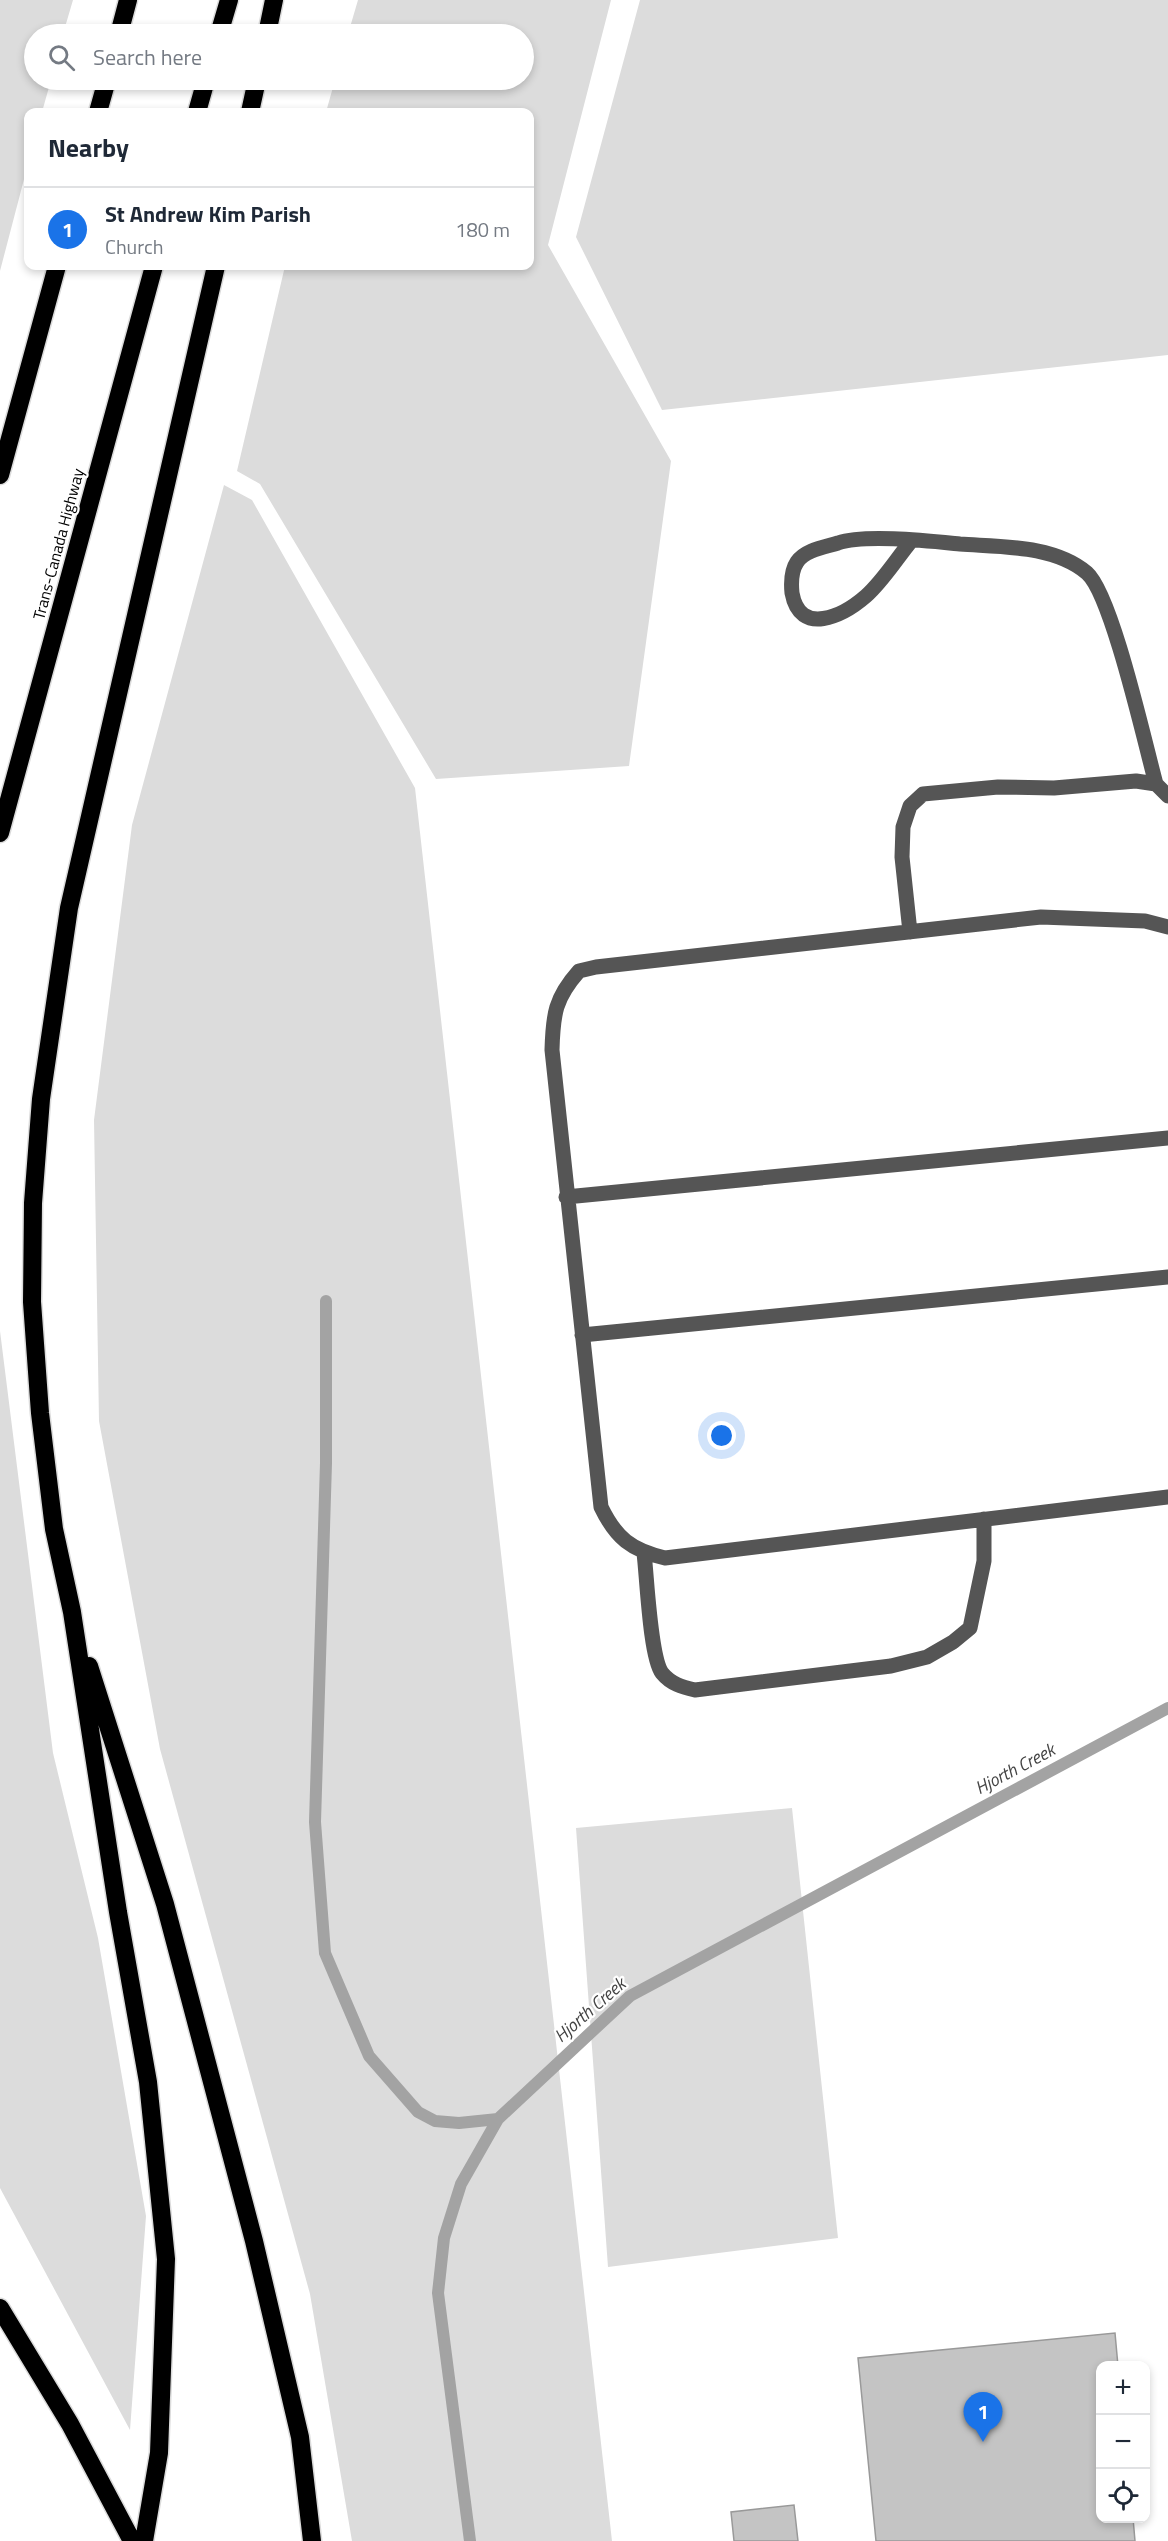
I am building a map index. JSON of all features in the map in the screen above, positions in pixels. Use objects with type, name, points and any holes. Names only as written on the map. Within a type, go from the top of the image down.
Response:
[{"type":"highway","points":[[122,24],[128,0]]},
{"type":"highway","points":[[222,24],[229,0]]},
{"type":"highway","points":[[269,24],[274,0]]},
{"type":"highway","points":[[99,108],[104,90]]},
{"type":"highway","points":[[198,108],[204,90]]},
{"type":"highway","points":[[251,108],[255,90]]},
{"type":"highway","points":[[0,475],[56,270]]},
{"type":"highway","name":"Trans-Canada Highway","points":[[0,833],[153,270]]},
{"type":"highway","points":[[144,2541],[159,2453],[166,2259],[148,2082],[118,1912],[72,1612],[54,1529],[40,1413],[32,1302],[33,1203],[41,1099],[69,908],[215,270]]},
{"type":"highway","points":[[72,1612],[165,1904],[251,2230],[300,2437],[312,2541]]},
{"type":"highway","points":[[0,2308],[70,2424],[132,2541]]},
{"type":"lane","points":[[912,540],[867,596],[832,617],[815,620],[804,616],[794,603],[791,582],[797,561],[812,551],[845,541],[912,540],[1026,549],[1064,560],[1088,574],[1109,613],[1156,784],[1168,796]]},
{"type":"lane","points":[[910,932],[902,857],[903,827],[910,806],[923,794],[998,787],[1054,788],[1136,781],[1156,784]]},
{"type":"lane","points":[[1168,927],[1145,921],[1041,916],[579,971],[557,1000],[552,1023],[556,1096],[566,1197],[601,1507],[618,1536],[644,1553],[665,1558],[1168,1497]]},
{"type":"lane","points":[[566,1197],[1168,1138]]},
{"type":"lane","points":[[582,1335],[1168,1277]]},
{"type":"lane","points":[[644,1553],[653,1643],[661,1672],[676,1685],[695,1690],[891,1666],[927,1657],[970,1628],[984,1561],[984,1519]]},
{"type":"shaded area","points":[[0,0],[73,0],[66,24],[24,24],[24,90],[48,90],[43,108],[24,108],[24,179],[0,271]]},
{"type":"shaded area","points":[[358,0],[611,0],[548,245],[671,461],[629,766],[436,779],[260,484],[237,471],[284,270],[534,270],[534,108],[327,108],[332,90],[534,90],[534,24],[351,24]]},
{"type":"shaded area","points":[[640,0],[1168,0],[1168,355],[662,410],[576,237]]},
{"type":"shaded area","points":[[224,485],[252,500],[415,788],[612,2541],[352,2541],[310,2294],[160,1749],[99,1421],[94,1120],[132,825]]},
{"type":"shaded area","points":[[0,1331],[53,1753],[98,1938],[146,2216],[130,2430],[0,2188]]},
{"type":"shaded area","points":[[792,1808],[838,2238],[608,2267],[576,1828]]},
{"type":"building","points":[[1115,2333],[1118,2361],[1096,2361],[1096,2523],[1133,2523],[1135,2541],[876,2541],[858,2358]]},
{"type":"building","points":[[794,2505],[798,2541],[734,2541],[731,2512]]},
{"type":"waterway","points":[[326,1301],[326,1463],[315,1822],[325,1953],[369,2056],[418,2112],[435,2121],[459,2123],[498,2119]]},
{"type":"waterway","name":"Hjorth Creek","points":[[470,2541],[438,2293],[444,2238],[461,2184],[498,2119],[630,1996],[1168,1708]]},
{"type":"place","name":"St Andrew Kim Parish","points":[[983,2442]]}]
